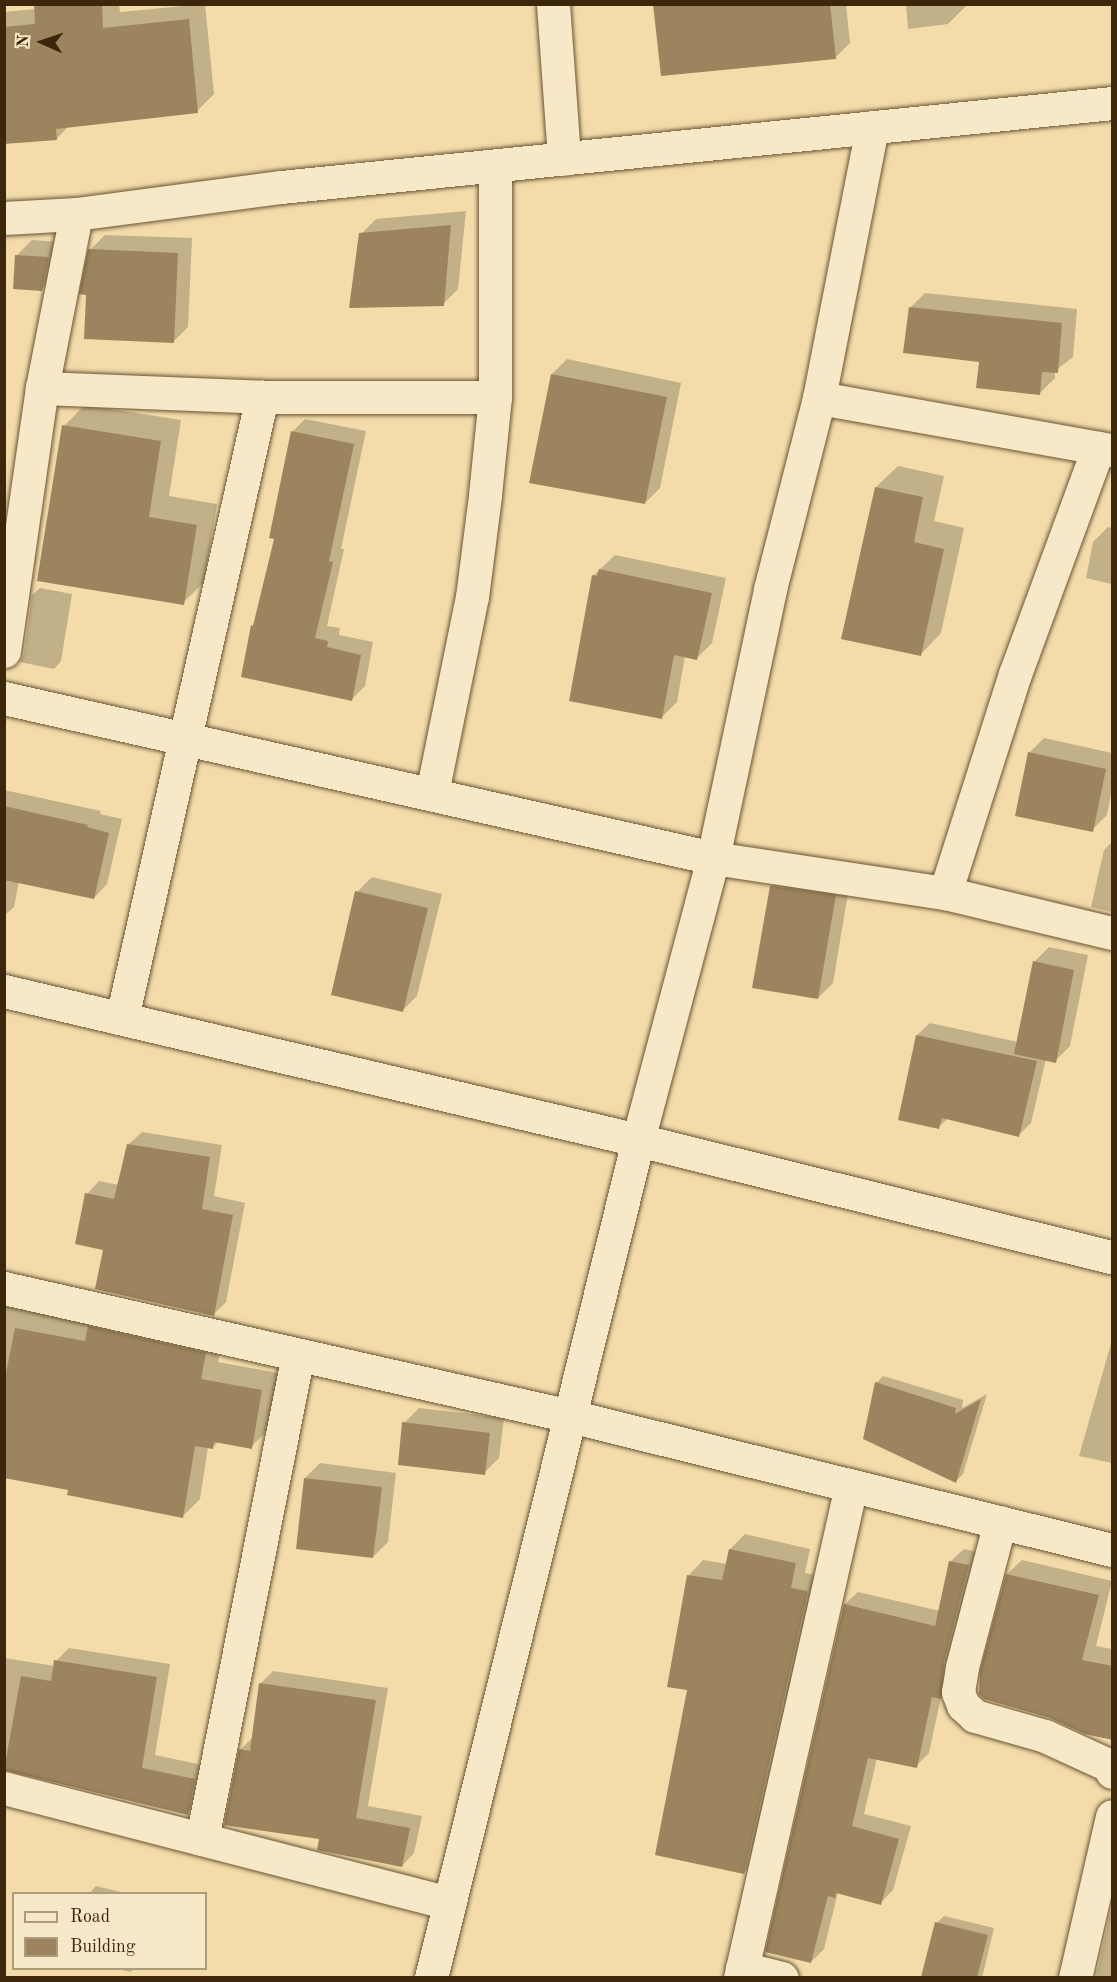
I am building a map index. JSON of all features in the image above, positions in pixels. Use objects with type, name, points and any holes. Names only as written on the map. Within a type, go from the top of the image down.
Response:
[{"type":"street","points":[[553,4],[564,159]]},
{"type":"street","points":[[4,218],[76,213],[281,188],[1113,103]]},
{"type":"street","points":[[431,1977],[638,1140],[713,858],[770,589],[819,398],[872,127]]},
{"type":"street","points":[[432,793],[472,597],[495,397],[495,166]]},
{"type":"street","points":[[4,651],[42,388],[76,213]]},
{"type":"street","points":[[42,388],[262,397],[495,397]]},
{"type":"street","points":[[122,1018],[262,397]]},
{"type":"street","points":[[819,398],[1105,449],[1015,674],[945,893]]},
{"type":"street","points":[[4,698],[713,858],[945,893],[1113,933]]},
{"type":"street","points":[[4,991],[638,1140],[1113,1257]]},
{"type":"street","points":[[4,1288],[570,1416],[1113,1550]]},
{"type":"street","points":[[202,1839],[298,1354]]},
{"type":"street","points":[[782,1977],[741,1973],[851,1486]]},
{"type":"street","points":[[1000,1522],[962,1667],[958,1692],[963,1705],[975,1716],[1045,1736],[1108,1766],[1113,1772]]},
{"type":"street","points":[[4,1788],[449,1903]]},
{"type":"street","points":[[1075,1977],[1113,1816]]},
{"type":"building","points":[[34,4],[102,4],[103,28],[189,19],[198,113],[56,129],[57,140],[4,144],[4,27],[35,24]]},
{"type":"building","points":[[653,4],[830,4],[836,59],[661,76]]},
{"type":"building","points":[[451,225],[444,306],[349,308],[359,233]]},
{"type":"building","points":[[88,249],[178,253],[174,343],[84,339],[86,295],[79,294]]},
{"type":"building","points":[[15,255],[49,257],[42,291],[13,289]]},
{"type":"building","points":[[909,307],[1062,323],[1058,373],[1042,372],[1040,395],[976,388],[979,362],[903,353]]},
{"type":"building","points":[[551,374],[667,397],[645,504],[529,483]]},
{"type":"building","points":[[62,425],[161,441],[149,517],[197,525],[184,605],[37,581]]},
{"type":"building","points":[[291,431],[354,444],[329,561],[333,562],[315,638],[328,641],[327,647],[361,655],[352,701],[241,677],[251,625],[253,626],[274,539],[269,538]]},
{"type":"building","points":[[875,487],[923,497],[914,542],[944,549],[921,656],[841,639]]},
{"type":"building","points":[[599,569],[712,593],[697,660],[674,655],[662,719],[569,701],[592,575],[597,576]]},
{"type":"building","points":[[1028,752],[1106,769],[1093,832],[1015,816]]},
{"type":"building","points":[[4,806],[88,825],[87,827],[109,833],[94,899],[4,880]]},
{"type":"building","points":[[770,886],[836,895],[818,999],[752,988]]},
{"type":"building","points":[[355,891],[428,908],[403,1012],[331,995]]},
{"type":"building","points":[[1033,961],[1074,970],[1056,1063],[1014,1054]]},
{"type":"building","points":[[916,1035],[1037,1061],[1019,1137],[942,1118],[939,1129],[898,1120]]},
{"type":"building","points":[[127,1144],[210,1157],[202,1209],[233,1215],[214,1316],[95,1289],[103,1250],[75,1244],[85,1193],[114,1199]]},
{"type":"building","points":[[88,1326],[206,1353],[201,1379],[262,1390],[252,1449],[214,1442],[213,1449],[195,1446],[183,1518],[67,1495],[68,1490],[4,1478],[4,1383],[15,1328],[85,1341]]},
{"type":"building","points":[[875,1382],[956,1408],[955,1414],[981,1399],[956,1483],[863,1439]]},
{"type":"building","points":[[402,1422],[490,1433],[485,1475],[398,1465]]},
{"type":"building","points":[[304,1478],[382,1487],[373,1558],[296,1549]]},
{"type":"building","points":[[729,1549],[796,1563],[791,1588],[807,1591],[744,1874],[655,1855],[687,1690],[667,1687],[687,1575],[722,1580]]},
{"type":"building","points":[[949,1561],[969,1565],[944,1662],[941,1699],[932,1697],[917,1768],[868,1758],[852,1826],[899,1839],[881,1905],[836,1893],[835,1898],[828,1896],[811,1963],[765,1952],[844,1604],[935,1626]]},
{"type":"building","points":[[1006,1574],[1099,1595],[1082,1660],[1113,1666],[1113,1740],[1085,1734],[1050,1718],[984,1699],[979,1694],[980,1671]]},
{"type":"building","points":[[54,1660],[157,1677],[142,1768],[195,1779],[188,1815],[4,1770],[21,1676],[51,1681]]},
{"type":"building","points":[[259,1683],[376,1700],[356,1818],[410,1828],[402,1867],[317,1850],[319,1839],[224,1825],[239,1749],[250,1751]]},
{"type":"building","points":[[935,1922],[988,1935],[977,1977],[921,1977]]}]
